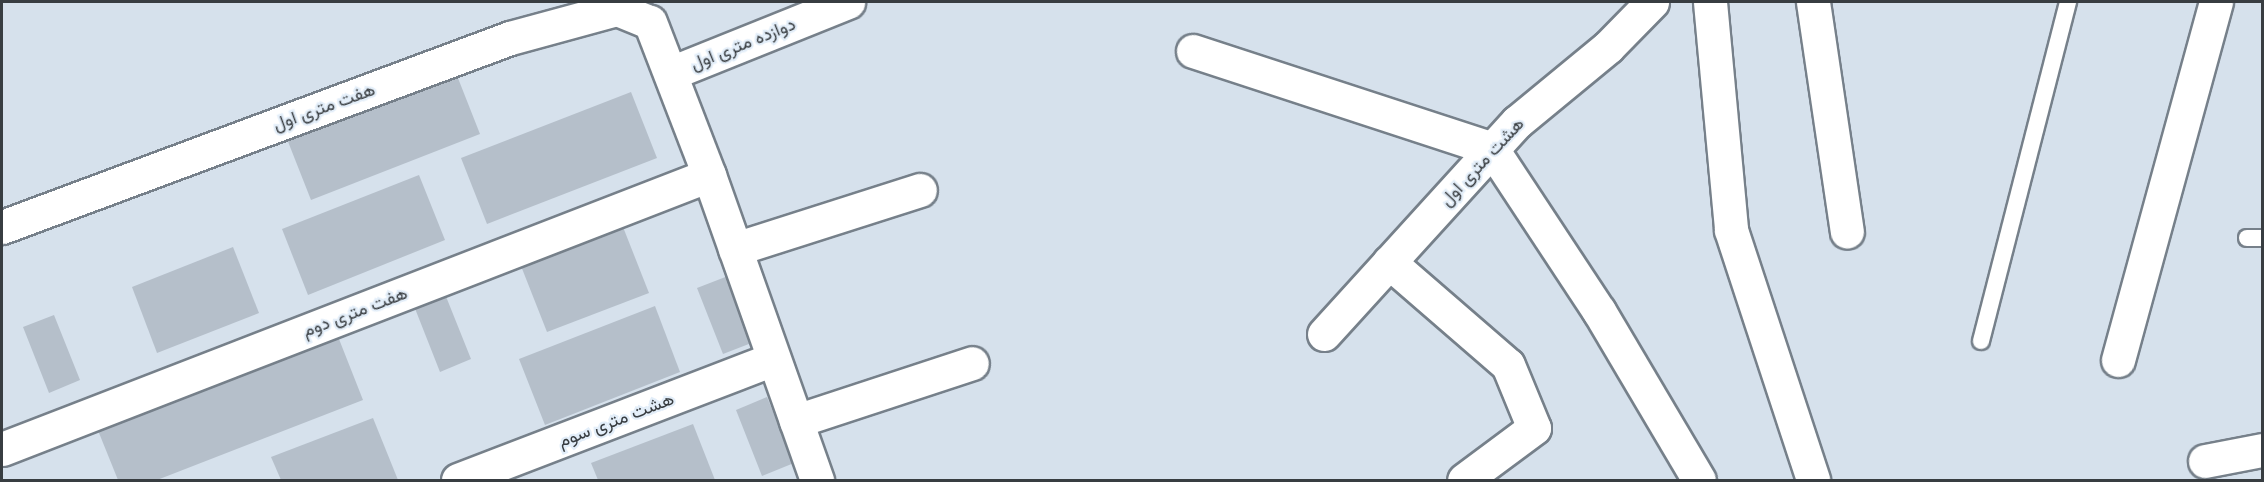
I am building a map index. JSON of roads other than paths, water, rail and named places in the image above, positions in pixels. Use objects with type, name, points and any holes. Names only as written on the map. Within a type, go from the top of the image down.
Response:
[{"type":"street","name":"دوازده متری اول","points":[[671,73],[848,2]]},
{"type":"street","name":"هشت متری اول","points":[[1324,334],[1517,122],[1608,47],[1652,2]]},
{"type":"street","points":[[1710,2],[1731,230],[1813,480]]},
{"type":"street","points":[[1813,2],[1847,232]]},
{"type":"street","points":[[2118,360],[2216,2]]},
{"type":"street","name":"هفت متری اول","points":[[2,227],[510,38],[616,9],[650,22],[671,73]]},
{"type":"street","points":[[1194,51],[1492,149],[1599,311],[1699,480]]},
{"type":"street","points":[[671,73],[817,480]]},
{"type":"street","name":"هفت متری دوم","points":[[2,449],[709,175]]},
{"type":"street","points":[[735,249],[920,190]]},
{"type":"street","points":[[1389,262],[1508,365],[1534,428],[1464,480]]},
{"type":"street","name":"هشت متری سوم","points":[[458,480],[774,359]]},
{"type":"street","points":[[796,421],[972,363]]},
{"type":"street","points":[[2205,461],[2262,450]]},
{"type":"lane","points":[[1981,341],[2068,2]]}]
